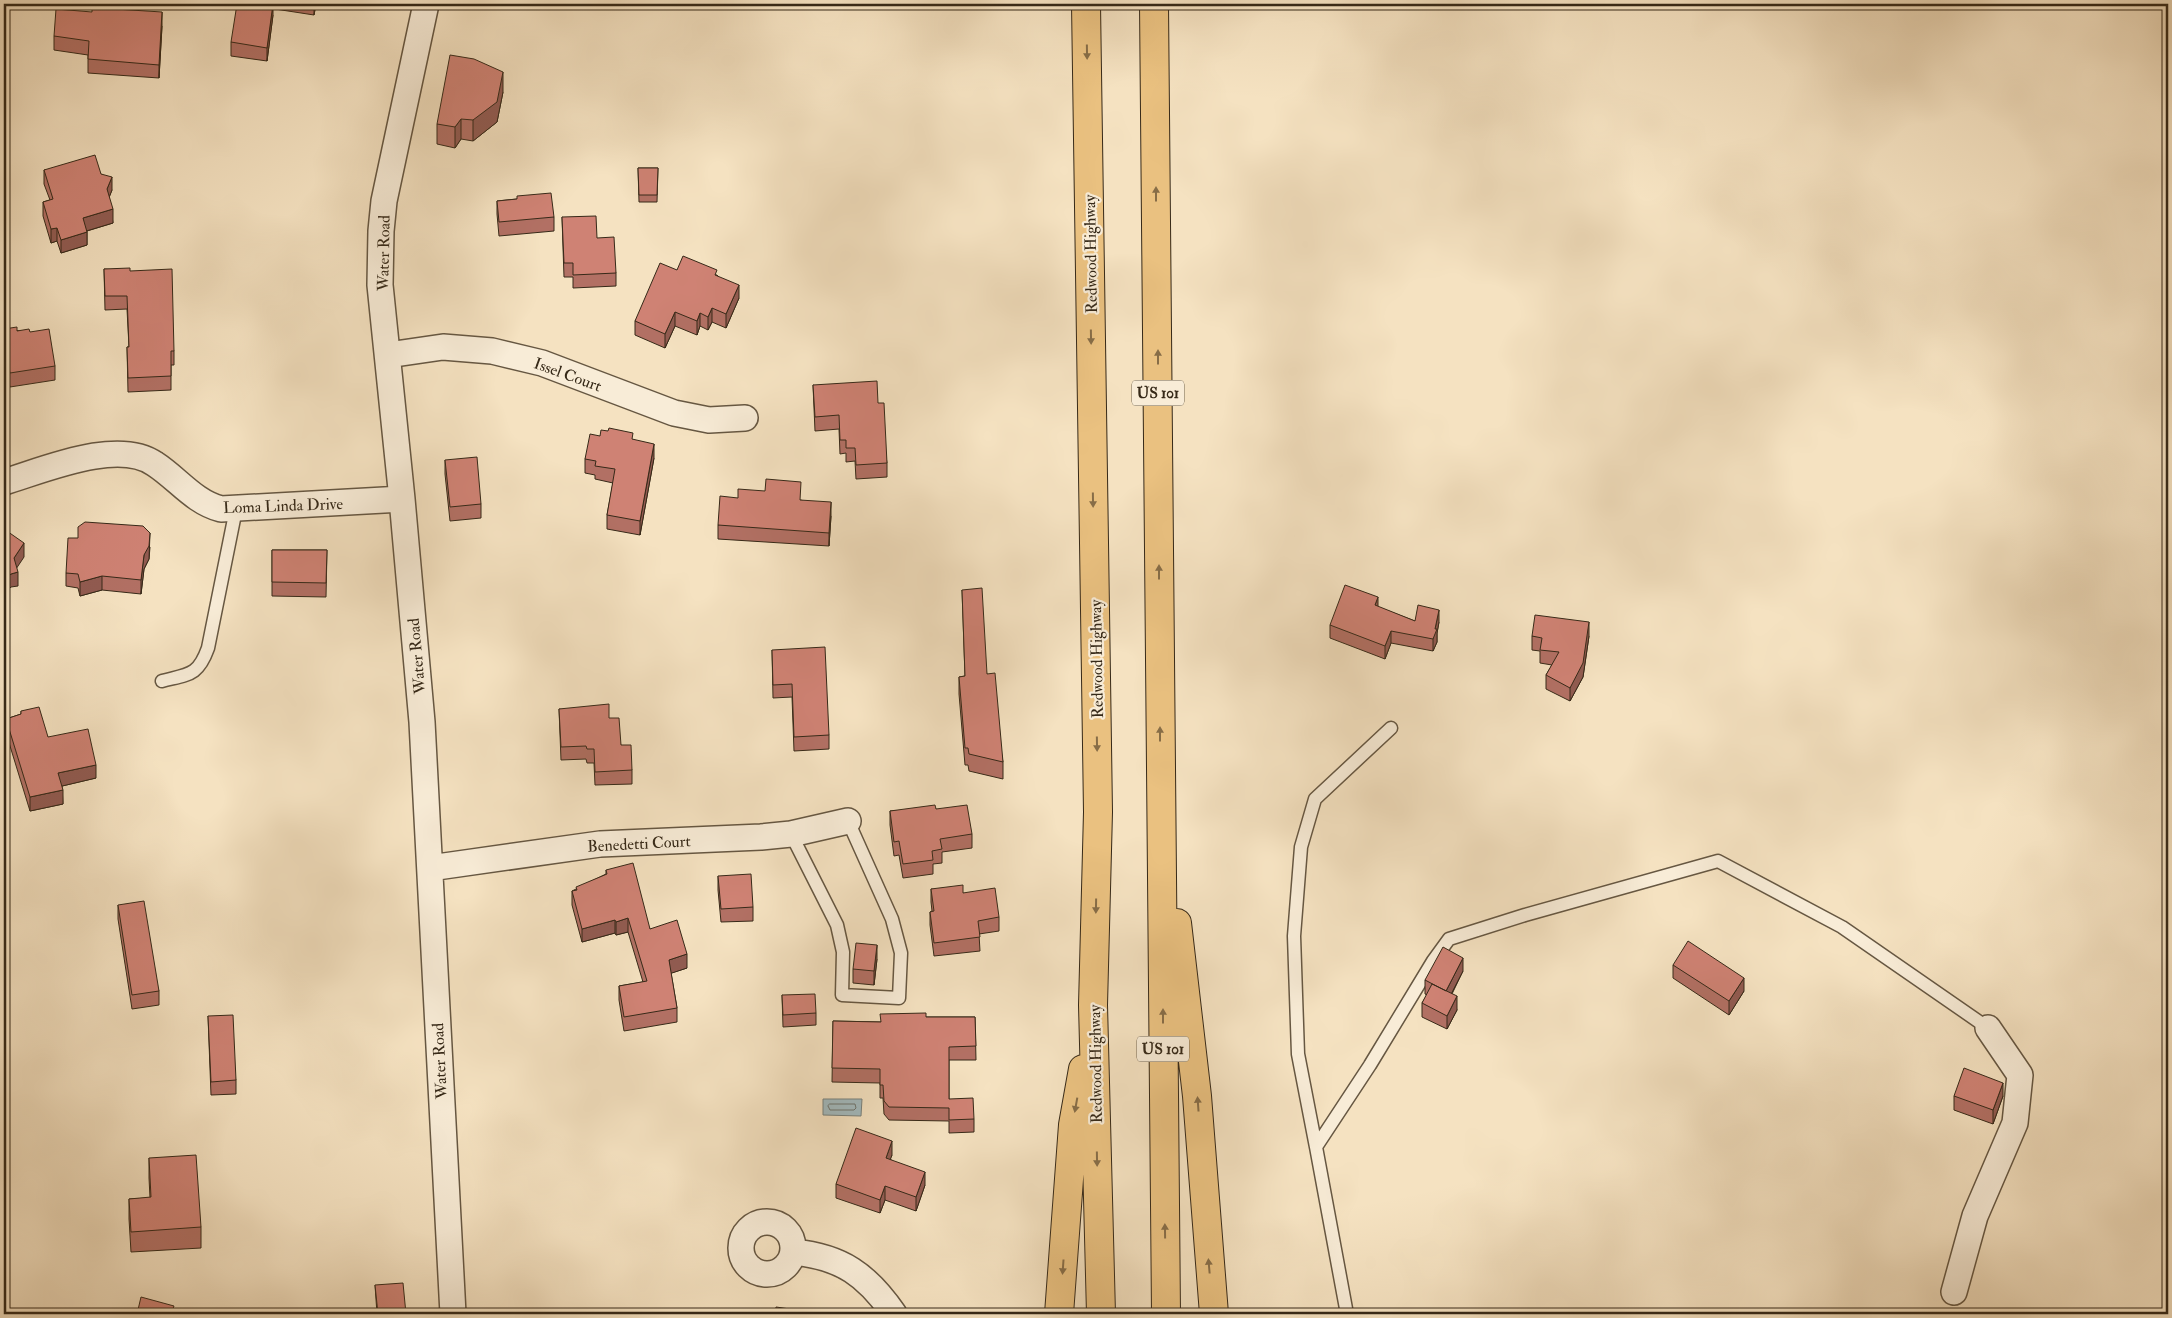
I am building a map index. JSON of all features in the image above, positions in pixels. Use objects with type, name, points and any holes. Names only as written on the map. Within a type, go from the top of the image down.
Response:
[{"type":"highway","name":"Redwood Highway","points":[[1086,4],[1098,812],[1093,1006],[1100,1314]]},
{"type":"highway","name":"US 101","points":[[1154,4],[1166,1314]]},
{"type":"highway","points":[[1161,783],[1197,1096],[1214,1314]]},
{"type":"highway","points":[[1059,1314],[1073,1125],[1093,1006]]},
{"type":"street","name":"Water Road","points":[[426,4],[391,168],[381,231],[380,285],[422,722],[453,1314]]},
{"type":"street","name":"Issel Court","points":[[388,355],[443,347],[492,351],[542,363],[674,413],[709,420],[744,418]]},
{"type":"street","name":"Loma Linda Drive","points":[[4,482],[95,455],[126,454],[153,462],[198,500],[221,509],[402,500]]},
{"type":"street","name":"Benedetti Court","points":[[430,868],[600,844],[790,834],[848,821]]},
{"type":"street","points":[[1954,1292],[1975,1216],[2015,1124],[2020,1076],[1988,1028]]},
{"type":"street","points":[[794,1252],[813,1254],[836,1261],[855,1271],[869,1283],[894,1314]]},
{"type":"lane","points":[[162,681],[190,674],[202,664],[208,648],[236,509]]},
{"type":"lane","points":[[1347,1314],[1298,1054],[1294,936],[1301,847],[1315,800],[1391,728]]},
{"type":"lane","points":[[790,834],[837,925],[844,952],[842,995],[899,998],[901,953],[892,919],[848,821]]},
{"type":"lane","points":[[1316,1147],[1370,1065],[1433,961],[1449,940],[1525,915],[1718,861],[1842,927],[1988,1028]]},
{"type":"water","points":[[823,1099],[862,1099],[861,1116],[823,1115]]},
{"type":"building","points":[[110,4],[115,9],[162,12],[159,65],[88,59],[89,41],[54,36],[56,9],[92,12],[92,9],[104,9]]},
{"type":"building","points":[[237,4],[273,4],[267,48],[231,42]]},
{"type":"building","points":[[450,55],[474,59],[503,72],[497,102],[473,120],[461,119],[455,127],[437,124]]},
{"type":"building","points":[[95,155],[101,174],[112,177],[107,189],[113,209],[83,218],[87,232],[61,240],[57,228],[51,229],[43,202],[53,199],[44,170]]},
{"type":"building","points":[[638,168],[658,168],[657,195],[639,195]]},
{"type":"building","points":[[551,193],[554,217],[499,222],[497,201],[517,199],[517,196]]},
{"type":"building","points":[[596,216],[597,238],[614,237],[616,273],[573,275],[573,263],[564,263],[562,217]]},
{"type":"building","points":[[683,256],[717,270],[715,275],[739,285],[726,314],[712,308],[708,317],[700,313],[697,321],[675,312],[665,334],[635,321],[660,263],[677,270]]},
{"type":"building","points":[[130,268],[130,271],[172,269],[174,351],[171,351],[171,376],[128,378],[127,296],[105,296],[104,269]]},
{"type":"building","points":[[17,327],[17,331],[29,329],[30,332],[49,329],[55,366],[10,373],[8,365],[4,366],[4,329]]},
{"type":"building","points":[[877,381],[878,403],[884,403],[887,463],[856,465],[855,448],[846,448],[846,440],[840,440],[839,415],[815,417],[813,385]]},
{"type":"building","points":[[609,428],[633,433],[632,439],[654,444],[640,521],[607,515],[615,469],[595,466],[596,461],[585,459],[590,434],[600,436],[601,430],[608,431]]},
{"type":"building","points":[[477,457],[481,504],[450,507],[445,460]]},
{"type":"building","points":[[766,479],[801,482],[800,500],[831,502],[829,533],[718,525],[720,496],[738,498],[738,489],[765,491]]},
{"type":"building","points":[[85,522],[143,526],[150,533],[149,546],[144,555],[141,580],[102,576],[80,582],[78,574],[66,573],[68,538],[78,538],[78,527]]},
{"type":"building","points":[[4,529],[24,543],[14,558],[18,572],[11,574],[4,580]]},
{"type":"building","points":[[272,550],[327,550],[326,583],[272,582]]},
{"type":"building","points":[[1345,585],[1378,597],[1375,605],[1415,621],[1418,605],[1439,610],[1435,629],[1437,629],[1433,639],[1391,631],[1385,646],[1330,625]]},
{"type":"building","points":[[982,588],[987,674],[995,673],[1003,762],[969,754],[968,748],[965,748],[959,677],[965,676],[962,590]]},
{"type":"building","points":[[1535,615],[1589,622],[1583,663],[1570,688],[1546,675],[1559,652],[1540,650],[1542,638],[1532,636]]},
{"type":"building","points":[[825,647],[829,735],[794,737],[792,684],[773,685],[772,650]]},
{"type":"building","points":[[609,704],[609,718],[619,718],[621,745],[631,745],[632,770],[595,772],[594,749],[587,749],[586,746],[561,747],[559,709]]},
{"type":"building","points":[[39,707],[48,737],[88,729],[96,765],[58,773],[63,790],[30,797],[6,719],[21,714],[21,711]]},
{"type":"building","points":[[935,805],[936,809],[967,805],[972,834],[940,839],[942,849],[932,851],[933,860],[903,864],[899,841],[894,842],[890,811]]},
{"type":"building","points":[[633,863],[650,929],[677,920],[687,954],[669,960],[677,1008],[624,1017],[619,986],[647,981],[628,918],[582,929],[572,891],[577,890],[576,887],[607,874],[606,870]]},
{"type":"building","points":[[751,874],[753,907],[721,909],[718,876]]},
{"type":"building","points":[[963,885],[963,893],[995,888],[999,917],[978,921],[980,937],[934,943],[930,912],[934,911],[931,889]]},
{"type":"building","points":[[144,901],[159,991],[132,995],[118,905]]},
{"type":"building","points":[[1688,941],[1744,978],[1729,1001],[1673,965]]},
{"type":"building","points":[[856,943],[877,945],[874,971],[853,969]]},
{"type":"building","points":[[1443,947],[1463,958],[1446,991],[1425,980]]},
{"type":"building","points":[[1432,984],[1457,996],[1447,1016],[1422,1003]]},
{"type":"building","points":[[815,994],[816,1013],[783,1015],[782,995]]},
{"type":"building","points":[[926,1013],[926,1017],[975,1017],[976,1046],[949,1047],[949,1099],[973,1098],[974,1119],[949,1120],[949,1108],[889,1107],[884,1101],[883,1085],[880,1085],[880,1069],[832,1068],[833,1021],[881,1022],[880,1014]]},
{"type":"building","points":[[233,1015],[236,1080],[211,1082],[208,1016]]},
{"type":"building","points":[[1964,1068],[2003,1083],[1993,1110],[1954,1096]]},
{"type":"building","points":[[856,1128],[892,1141],[886,1158],[925,1172],[916,1197],[885,1186],[880,1200],[836,1184]]},
{"type":"building","points":[[196,1155],[201,1227],[131,1232],[129,1199],[151,1197],[149,1158]]},
{"type":"building","points":[[403,1283],[406,1314],[378,1314],[375,1285]]},
{"type":"building","points":[[141,1297],[174,1306],[171,1314],[137,1314]]},
{"type":"building","points":[[776,1307],[825,1314],[775,1314]]}]
